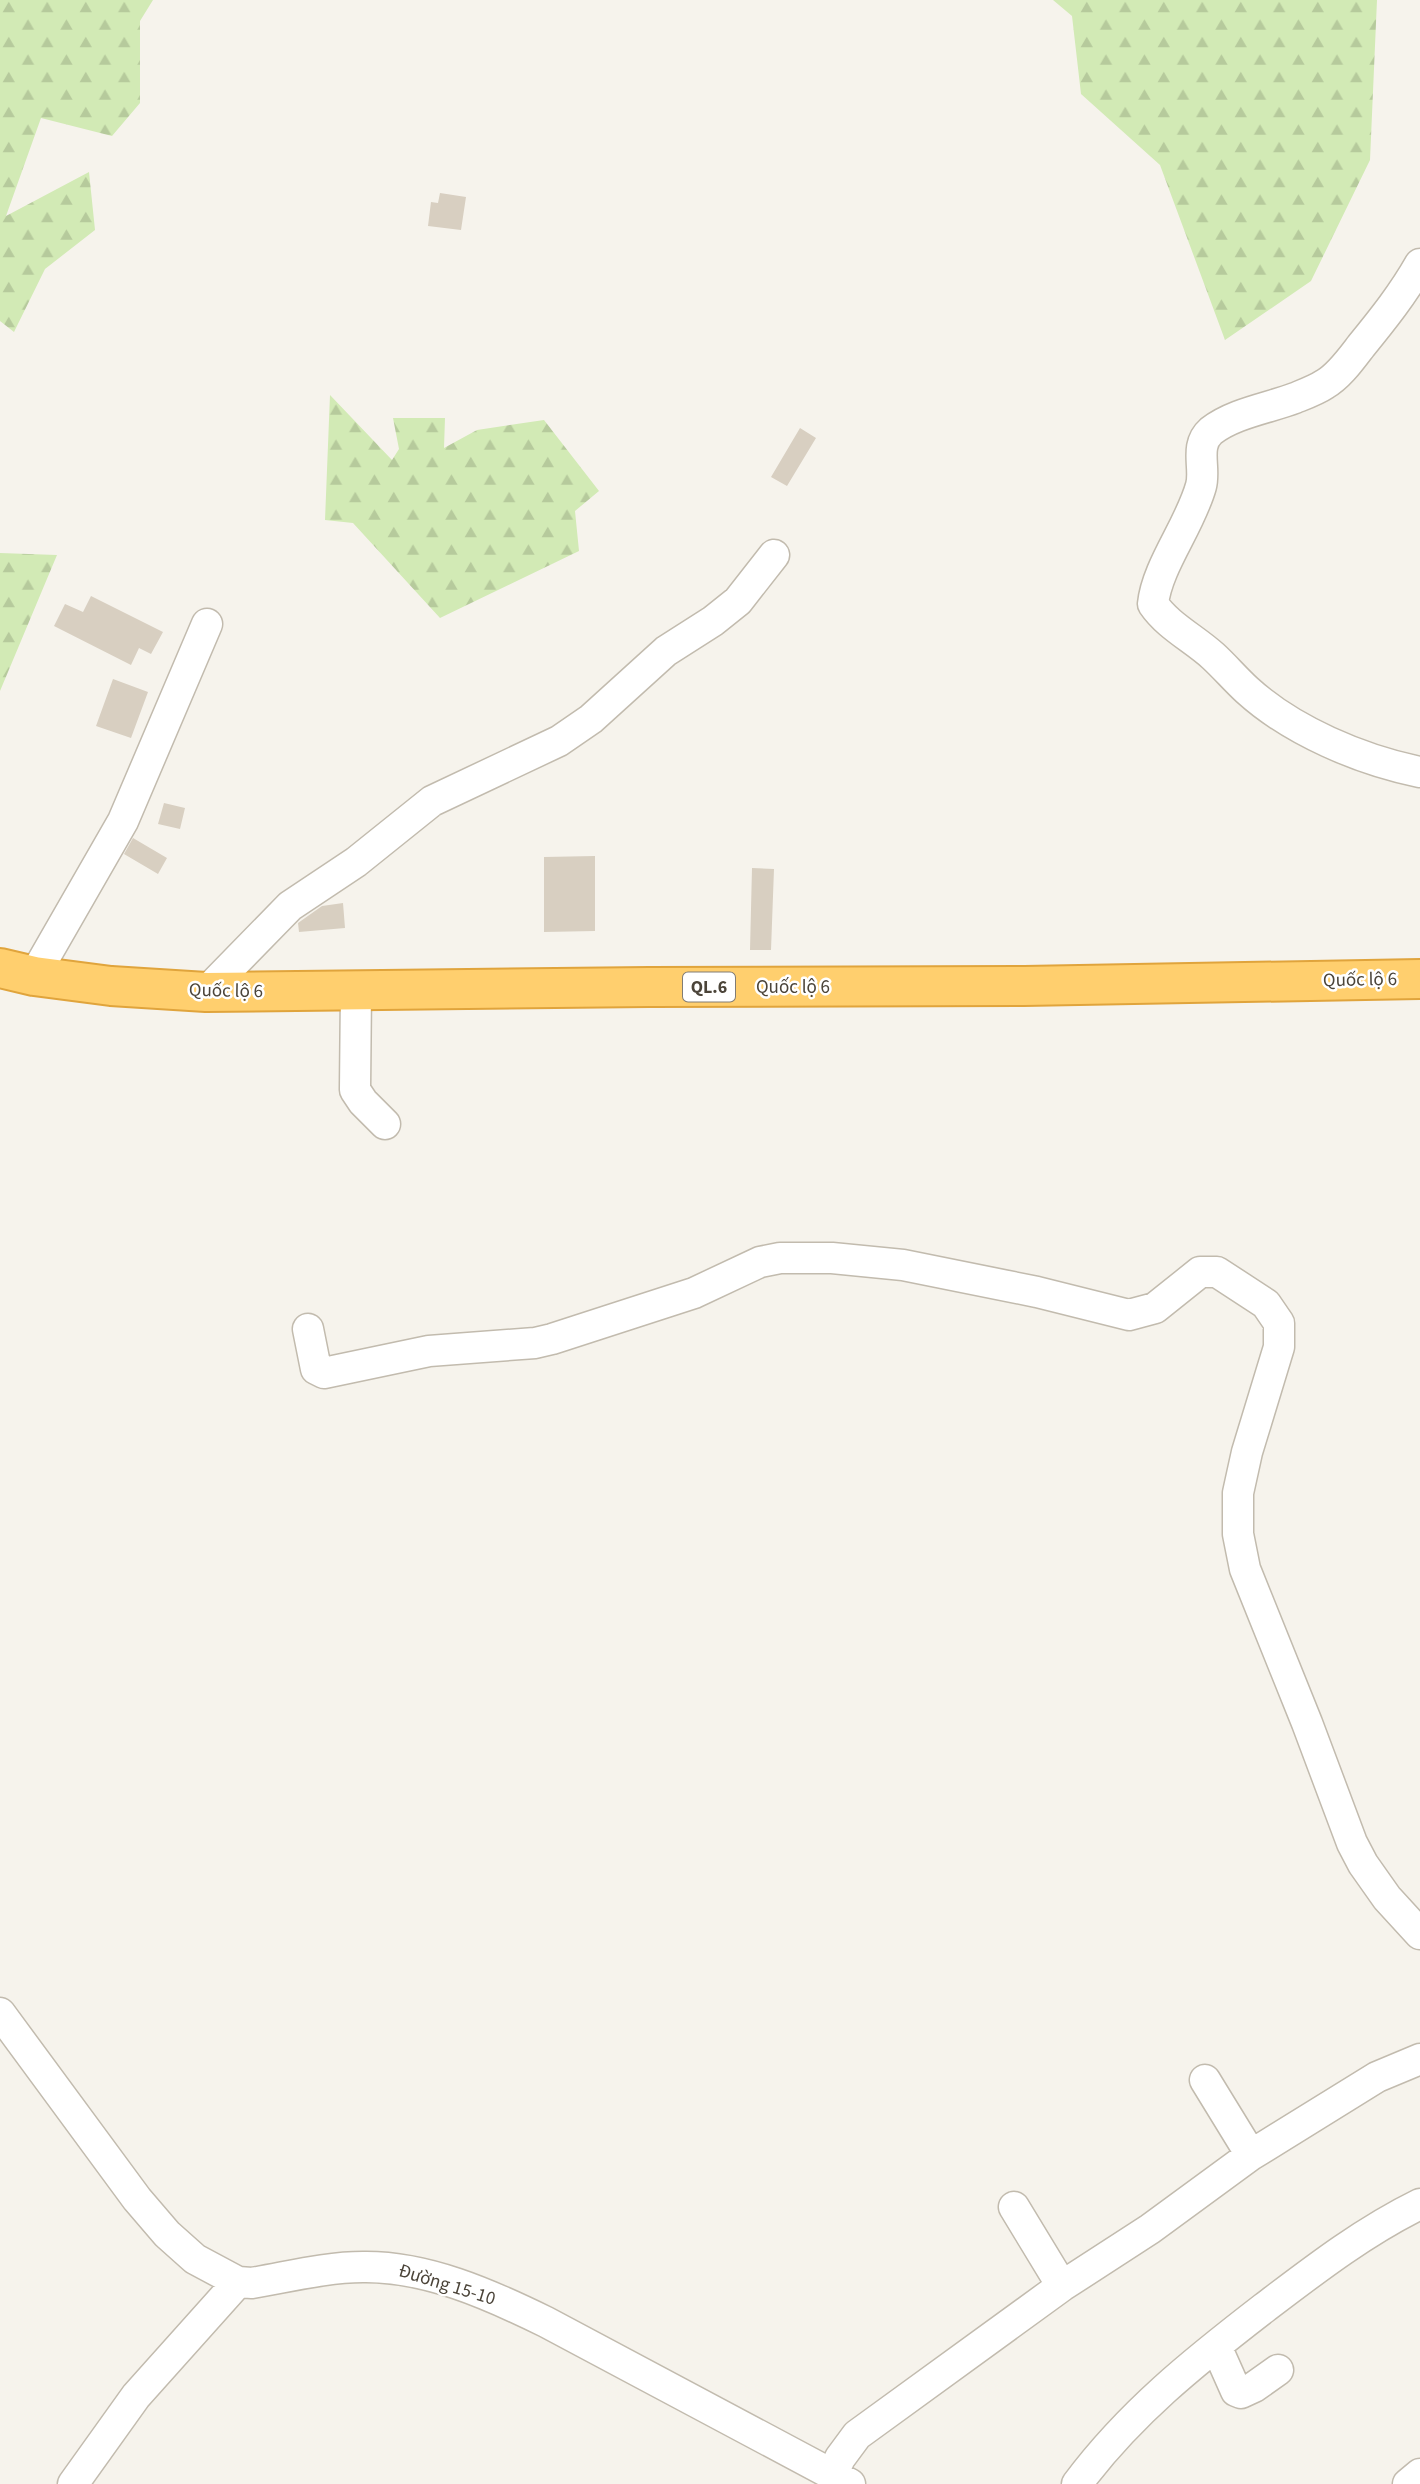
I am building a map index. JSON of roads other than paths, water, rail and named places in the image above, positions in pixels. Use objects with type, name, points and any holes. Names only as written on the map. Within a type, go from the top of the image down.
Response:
[{"type":"highway","name":"Quốc lộ 6","points":[[17,972],[111,986],[206,992],[1024,986],[1420,979]]},
{"type":"street","points":[[1420,264],[1395,304],[1350,360],[1326,384],[1210,432],[1201,446],[1202,482],[1198,497],[1155,587],[1153,604],[1162,617],[1203,648],[1248,691],[1288,721],[1326,741],[1400,768],[1420,772]]},
{"type":"street","points":[[206,992],[290,906],[356,862],[432,802],[559,741],[591,719],[666,651],[713,621],[738,601],[774,555]]},
{"type":"street","points":[[17,972],[124,821],[206,624]]},
{"type":"street","points":[[356,990],[355,1090],[363,1102],[386,1124]]},
{"type":"street","points":[[308,1329],[316,1370],[324,1373],[429,1351],[535,1343],[552,1339],[694,1293],[760,1262],[780,1258],[832,1258],[903,1265],[1037,1292],[1129,1315],[1155,1308],[1200,1272],[1217,1272],[1266,1304],[1279,1323],[1279,1347],[1247,1452],[1238,1493],[1238,1534],[1245,1569],[1352,1843],[1387,1898],[1420,1934]]},
{"type":"street","points":[[0,2014],[137,2199],[167,2234],[195,2259],[238,2282],[136,2396],[73,2484]]},
{"type":"street","points":[[841,2479],[840,2458],[857,2435],[1062,2286],[1150,2229],[1251,2155],[1377,2077],[1420,2059]]},
{"type":"street","points":[[1205,2080],[1251,2155]]},
{"type":"street","points":[[1077,2484],[1106,2446],[1135,2415],[1216,2346],[1358,2238],[1420,2204]]},
{"type":"street","points":[[1014,2207],[1062,2286]]},
{"type":"street","name":"Đường 15-10","points":[[238,2282],[252,2283],[361,2266],[406,2270],[455,2283],[516,2307],[841,2479]]},
{"type":"street","points":[[1216,2346],[1236,2391],[1241,2393],[1278,2370]]},
{"type":"street","points":[[1408,2484],[1420,2474]]}]
